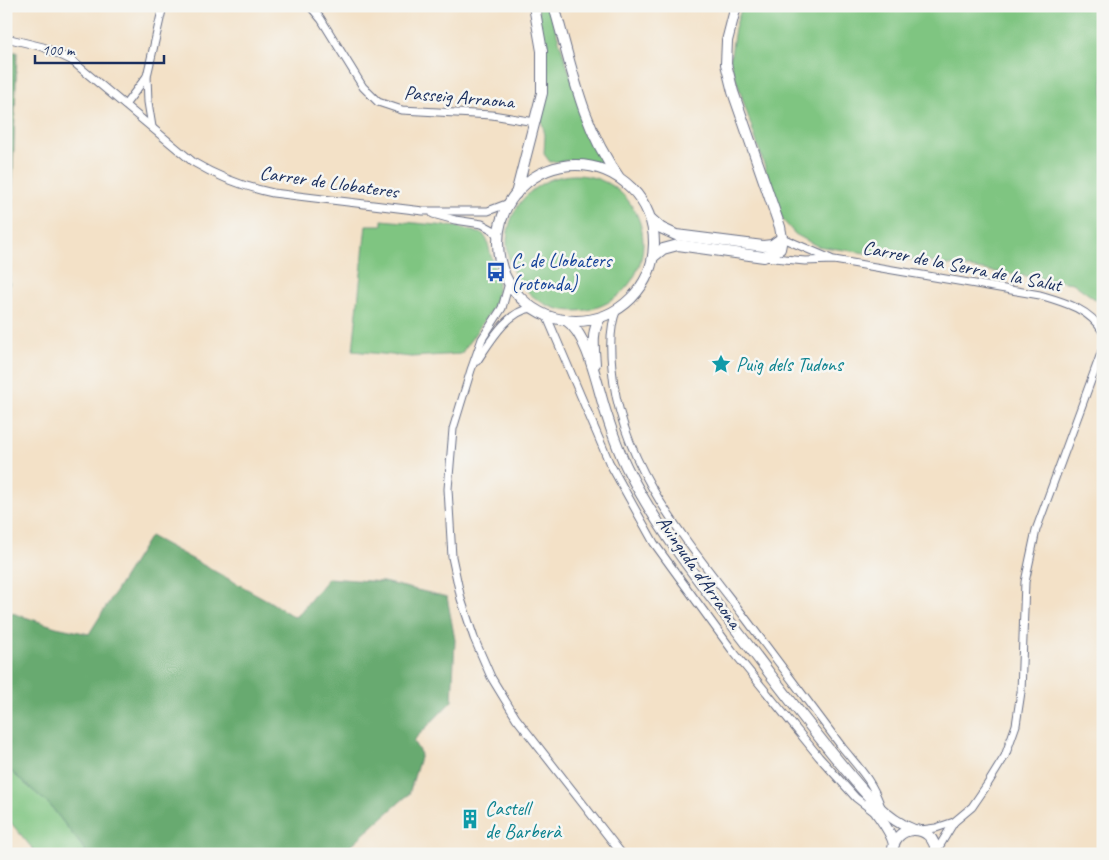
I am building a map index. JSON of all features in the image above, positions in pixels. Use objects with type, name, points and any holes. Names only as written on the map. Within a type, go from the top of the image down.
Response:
[{"type":"main road","points":[[516,194],[542,93],[542,51],[534,6]]},
{"type":"main road","points":[[554,6],[583,104],[599,145],[619,177],[638,196],[649,218],[655,246],[643,283],[635,296],[617,309],[600,318],[580,322],[547,317],[521,300],[502,270],[498,237],[501,222],[509,203],[534,177],[546,171],[569,165],[598,168],[619,177]]},
{"type":"main road","points":[[736,6],[727,41],[726,64],[733,92],[780,227],[782,238],[780,249],[764,257]]},
{"type":"main road","points":[[649,218],[661,228],[676,235],[763,246],[772,245],[782,238]]},
{"type":"main road","name":"Carrer de la Serra de la Salut","points":[[653,257],[663,249],[678,245],[764,257]]},
{"type":"main road","points":[[596,378],[593,336],[600,318]]},
{"type":"main road","points":[[566,320],[572,325],[580,338],[596,378]]},
{"type":"main road","name":"Avinguda d'Arraona","points":[[596,378],[606,416],[621,454],[629,472],[658,521],[696,576],[815,732],[878,810]]},
{"type":"main road","points":[[878,810],[899,823],[931,838],[935,844],[936,853]]},
{"type":"main road","points":[[878,810],[889,831],[892,850]]},
{"type":"main road","points":[[892,850],[901,834],[916,830]]},
{"type":"street","points":[[152,128],[147,76],[163,6]]},
{"type":"street","name":"Passeig Arraona","points":[[310,6],[321,20],[363,87],[378,102],[402,110],[492,115],[535,122]]},
{"type":"street","name":"Carrer de Llobateres","points":[[6,38],[43,47],[71,60],[193,162],[206,170],[253,189],[423,211],[488,210],[509,203]]},
{"type":"street","points":[[125,105],[147,76]]},
{"type":"street","name":"Carrer de Llobateres","points":[[423,211],[455,220],[482,224],[492,230],[498,237]]},
{"type":"street","name":"Carrer de la Serra de la Salut","points":[[782,238],[834,260]]},
{"type":"street","name":"Carrer de la Serra de la Salut","points":[[764,257],[805,261],[834,260],[1040,296],[1069,304],[1090,316],[1103,332]]},
{"type":"street","points":[[509,283],[502,308],[482,339],[470,370],[453,429],[448,489],[452,557],[461,599],[474,638],[502,697],[516,718],[622,854]]},
{"type":"street","points":[[470,370],[509,320],[518,312],[532,308]]},
{"type":"street","name":"Avinguda d'Arraona","points":[[617,309],[612,321],[612,380],[618,412],[641,468],[662,505],[692,550],[868,778],[874,787],[878,810]]},
{"type":"street","name":"Avinguda d'Arraona","points":[[547,317],[609,462],[654,543],[732,650],[819,757],[856,798],[878,810]]},
{"type":"street","points":[[936,853],[954,822],[972,806],[988,785],[1005,756],[1016,725],[1022,692],[1025,582],[1036,530],[1103,348]]},
{"type":"street","points":[[589,812],[615,854]]},
{"type":"street","points":[[916,830],[936,828],[954,822]]},
{"type":"green space","points":[[538,6],[548,6],[588,130],[603,165],[576,160],[550,162],[544,154],[545,135],[541,118],[546,89]]},
{"type":"green space","points":[[742,6],[1017,6],[1022,8],[1027,6],[1103,6],[1103,305],[1073,283],[817,246],[795,234],[782,219],[730,61],[735,28]]},
{"type":"green space","points":[[6,52],[17,52],[9,294],[6,308]]},
{"type":"green space","points":[[575,175],[601,180],[613,186],[623,195],[632,205],[638,217],[643,243],[638,269],[632,281],[623,291],[613,300],[601,306],[575,311],[549,306],[537,300],[527,291],[518,281],[512,269],[507,243],[512,217],[518,205],[527,195],[537,186],[549,180]]},
{"type":"green space","points":[[382,220],[458,227],[483,234],[487,240],[498,283],[496,299],[492,309],[461,354],[411,357],[353,351],[366,225],[382,225]]},
{"type":"green space","points":[[150,536],[269,601],[294,617],[298,615],[328,578],[383,582],[447,597],[455,640],[452,701],[413,741],[421,754],[409,794],[341,854],[88,854],[50,805],[6,767],[6,611],[56,627],[89,634]]},
{"type":"green space","points":[[6,767],[50,805],[88,854],[37,854],[6,817]]},
{"type":"place","name":"C. de Llobaters (rotonda)","points":[[496,272]]},
{"type":"place","name":"Puig dels Tudons","points":[[721,364]]},
{"type":"place","name":"Castell de Barberà","points":[[470,819]]}]
